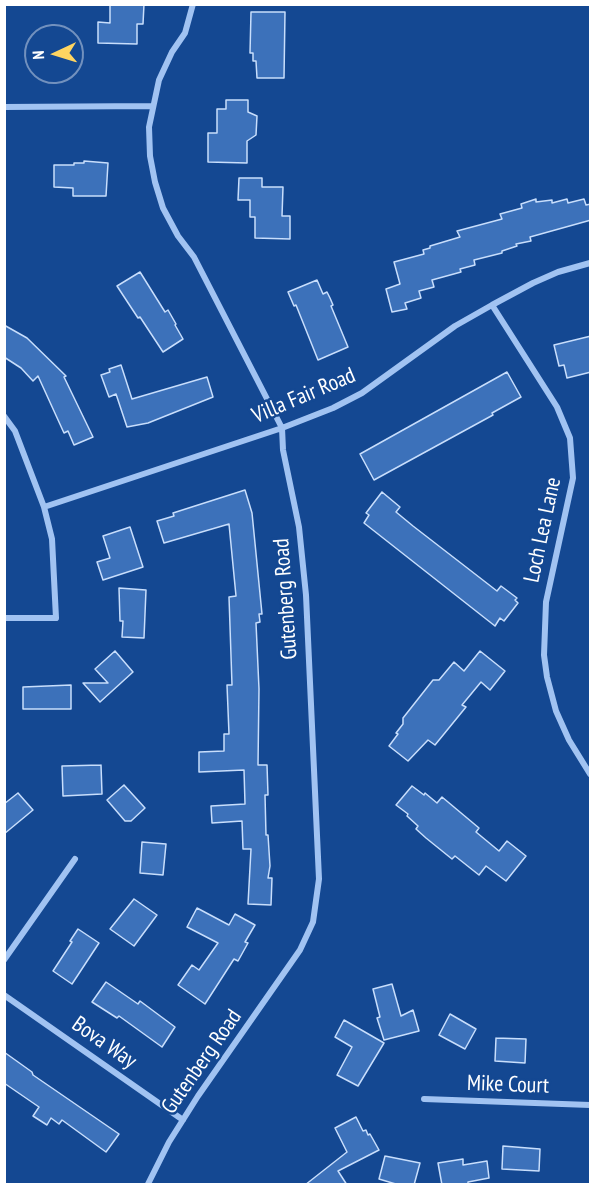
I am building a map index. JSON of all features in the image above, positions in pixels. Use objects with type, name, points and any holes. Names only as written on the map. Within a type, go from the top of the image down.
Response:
[{"type":"street","name":"Gutenberg Road","points":[[148,1185],[169,1142],[183,1120],[300,950],[310,930],[316,909],[319,879],[306,595],[298,527],[283,450],[282,428],[194,257],[178,236],[163,208],[154,182],[150,156],[149,127],[159,80],[184,33],[193,4]]},
{"type":"street","points":[[4,107],[152,106]]},
{"type":"street","name":"Villa Fair Road","points":[[44,507],[282,428],[333,408],[362,393],[455,326],[532,282],[591,263]]},
{"type":"street","name":"Loch Lea Lane","points":[[492,305],[557,407],[570,438],[573,478],[546,603],[544,655],[556,711],[569,740],[591,774]]},
{"type":"street","points":[[4,416],[15,431],[44,507],[52,539],[56,618],[4,618]]},
{"type":"street","points":[[4,960],[75,858]]},
{"type":"street","name":"Bova Way","points":[[4,995],[183,1120]]},
{"type":"street","name":"Mike Court","points":[[424,1099],[591,1105]]},
{"type":"building","points":[[110,4],[144,4],[143,24],[137,24],[137,44],[98,43],[98,22],[110,23]]},
{"type":"building","points":[[251,12],[285,12],[284,78],[257,78],[256,61],[253,61],[253,53],[250,53]]},
{"type":"building","points":[[226,100],[248,100],[248,112],[257,116],[256,135],[247,141],[247,163],[208,162],[208,133],[217,133],[217,109],[226,109]]},
{"type":"building","points":[[84,161],[108,163],[106,196],[73,196],[73,188],[54,187],[54,165],[74,165],[74,163],[84,163]]},
{"type":"building","points":[[239,178],[262,178],[262,187],[283,187],[282,216],[290,216],[290,239],[255,238],[255,217],[250,217],[250,200],[238,200]]},
{"type":"building","points":[[536,199],[536,202],[552,200],[552,203],[567,199],[568,203],[584,199],[586,205],[591,204],[591,220],[530,237],[531,241],[516,244],[517,246],[502,251],[502,253],[474,260],[475,265],[460,269],[461,272],[432,280],[434,287],[419,291],[421,298],[405,303],[407,309],[392,312],[386,289],[400,284],[394,262],[424,254],[423,250],[430,246],[460,237],[457,231],[502,219],[500,214],[522,208],[521,204]]},
{"type":"building","points":[[140,272],[165,312],[168,310],[183,339],[163,352],[117,286]]},
{"type":"building","points":[[317,280],[323,294],[327,292],[330,298],[333,305],[331,306],[348,347],[318,360],[296,305],[294,306],[288,292]]},
{"type":"building","points":[[4,325],[27,338],[66,376],[64,377],[93,437],[74,445],[68,431],[64,433],[38,376],[33,381],[21,368],[4,357]]},
{"type":"building","points":[[591,336],[591,372],[567,378],[564,365],[559,366],[554,345]]},
{"type":"building","points":[[121,365],[132,399],[207,377],[213,397],[148,423],[127,427],[116,394],[109,397],[101,375]]},
{"type":"building","points":[[507,372],[521,397],[492,413],[493,415],[374,480],[360,454]]},
{"type":"building","points":[[245,490],[252,513],[262,614],[259,614],[260,622],[256,623],[259,689],[258,765],[267,765],[266,835],[268,835],[270,866],[268,878],[272,878],[271,905],[248,904],[251,849],[243,849],[242,821],[212,823],[211,806],[245,804],[244,770],[199,772],[199,752],[224,751],[224,734],[229,734],[227,685],[232,685],[229,597],[236,596],[229,524],[164,543],[157,521],[174,516],[173,513]]},
{"type":"building","points":[[382,492],[400,507],[396,512],[413,526],[497,591],[501,586],[517,598],[515,600],[518,603],[504,621],[500,618],[495,626],[364,523],[369,515],[366,513]]},
{"type":"building","points":[[130,527],[143,567],[103,580],[97,562],[110,558],[103,536]]},
{"type":"building","points":[[119,588],[146,590],[144,638],[122,637],[123,621],[120,621]]},
{"type":"building","points":[[115,651],[133,672],[100,702],[83,683],[108,683],[95,669]]},
{"type":"building","points":[[480,651],[505,671],[490,690],[481,682],[462,705],[466,707],[435,745],[428,740],[408,761],[389,746],[403,724],[403,718],[433,680],[439,680],[454,662],[464,671]]},
{"type":"building","points":[[71,685],[71,709],[23,709],[23,687]]},
{"type":"building","points":[[101,765],[102,794],[63,796],[62,766]]},
{"type":"building","points":[[124,785],[145,808],[131,821],[125,821],[107,800]]},
{"type":"building","points":[[412,786],[437,803],[442,797],[479,828],[476,832],[499,851],[507,841],[526,856],[506,881],[486,866],[479,875],[455,856],[452,859],[416,829],[418,826],[407,816],[408,814],[396,805]]},
{"type":"building","points":[[18,793],[33,810],[4,834],[4,804]]},
{"type":"building","points":[[142,842],[166,844],[163,875],[140,873]]},
{"type":"building","points":[[134,899],[157,915],[134,946],[110,929]]},
{"type":"building","points":[[197,908],[229,925],[235,914],[255,925],[238,961],[234,959],[205,1004],[178,985],[192,965],[199,970],[218,943],[187,927]]},
{"type":"building","points":[[78,929],[99,943],[72,984],[53,971]]},
{"type":"building","points":[[106,982],[138,1004],[140,1001],[175,1027],[162,1047],[119,1016],[117,1018],[92,1002]]},
{"type":"building","points":[[392,984],[401,1016],[413,1010],[419,1031],[384,1040],[377,1018],[380,1017],[373,989]]},
{"type":"building","points":[[450,1014],[476,1029],[465,1049],[439,1035]]},
{"type":"building","points":[[344,1020],[384,1043],[358,1086],[337,1075],[352,1047],[335,1037]]},
{"type":"building","points":[[496,1038],[526,1039],[525,1063],[495,1061]]},
{"type":"building","points":[[4,1052],[33,1075],[119,1134],[106,1152],[62,1120],[59,1124],[51,1118],[47,1125],[33,1116],[39,1107],[4,1083]]},
{"type":"building","points":[[356,1117],[363,1131],[366,1130],[368,1135],[370,1134],[379,1150],[338,1171],[347,1185],[305,1185],[347,1152],[335,1128]]},
{"type":"building","points":[[503,1146],[540,1149],[539,1171],[502,1169]]},
{"type":"building","points":[[385,1156],[420,1163],[414,1185],[399,1185],[379,1179]]},
{"type":"building","points":[[463,1159],[463,1165],[487,1161],[489,1178],[468,1182],[468,1185],[442,1185],[438,1163]]}]
